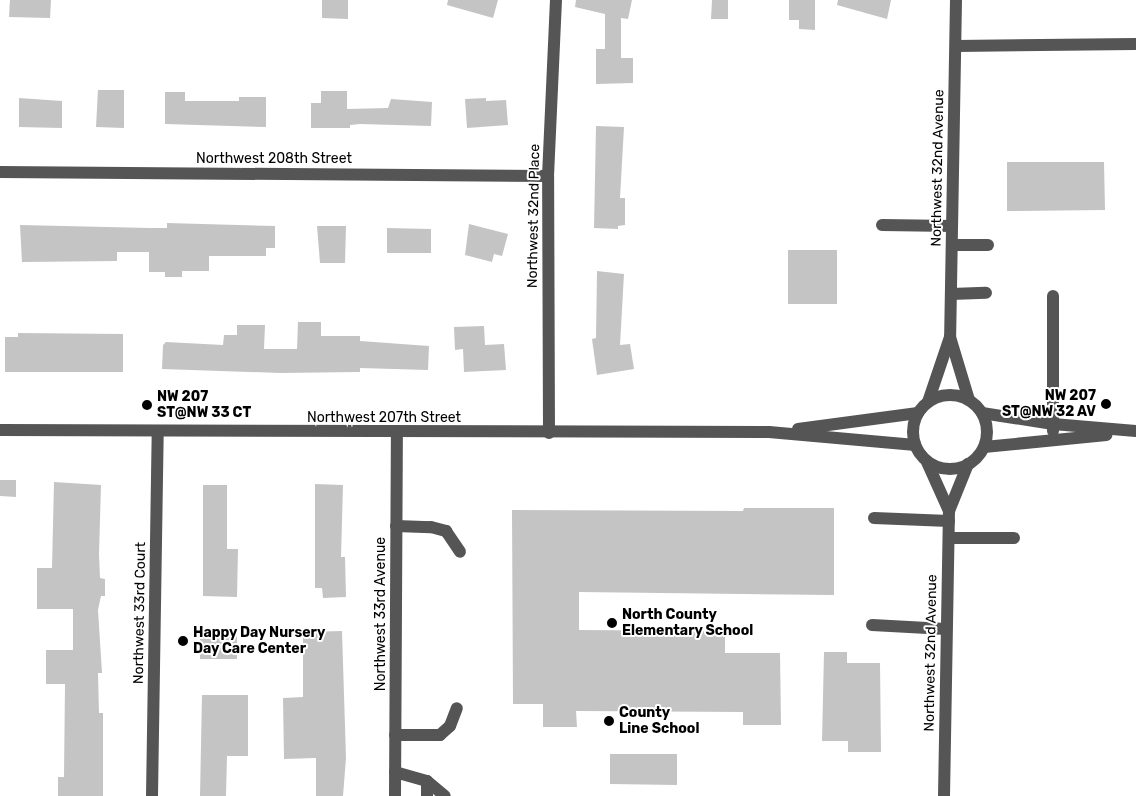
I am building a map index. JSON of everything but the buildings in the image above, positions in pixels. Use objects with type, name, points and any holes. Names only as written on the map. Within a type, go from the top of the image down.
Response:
[{"type":"street","name":"Northwest 32nd Place","points":[[549,433],[548,176],[556,0]]},
{"type":"street","name":"Northwest 32nd Avenue","points":[[928,402],[950,337],[956,0]]},
{"type":"street","points":[[956,46],[1136,44]]},
{"type":"street","name":"Northwest 208th Street","points":[[0,172],[548,176]]},
{"type":"street","points":[[882,225],[952,226]]},
{"type":"street","points":[[952,245],[988,245]]},
{"type":"street","points":[[951,294],[986,293]]},
{"type":"street","points":[[1053,296],[1053,439]]},
{"type":"street","name":"Northwest 32nd Avenue","points":[[950,337],[969,400]]},
{"type":"street","points":[[948,395],[969,400],[982,413],[987,430],[984,447],[968,464],[947,469],[927,462],[915,445],[913,429],[918,413],[928,402],[948,395]]},
{"type":"street","name":"Northwest 207th Street","points":[[769,432],[918,413]]},
{"type":"street","points":[[982,413],[1053,424],[1136,432]]},
{"type":"street","name":"Northwest 207th Street","points":[[0,430],[397,433],[769,432],[915,445]]},
{"type":"street","name":"Northwest 33rd Court","points":[[152,796],[158,431]]},
{"type":"street","points":[[984,447],[1136,432]]},
{"type":"street","name":"Northwest 33rd Avenue","points":[[395,796],[397,433]]},
{"type":"street","name":"Northwest 32nd Avenue","points":[[927,462],[949,516]]},
{"type":"street","name":"Northwest 32nd Avenue","points":[[944,796],[949,516],[968,464]]},
{"type":"street","points":[[874,518],[949,516]]},
{"type":"street","points":[[396,526],[431,527],[446,531],[460,552]]},
{"type":"street","points":[[948,538],[1014,538]]},
{"type":"street","points":[[872,625],[946,629]]},
{"type":"street","points":[[395,735],[440,735],[450,726],[457,708]]},
{"type":"street","points":[[395,772],[427,781],[445,796]]},
{"type":"street","points":[[427,781],[427,796]]},
{"type":"place","name":"NW 207 ST@NW 32 AV","points":[[1106,404]]},
{"type":"place","name":"NW 207 ST@NW 33 CT","points":[[147,405]]},
{"type":"place","name":"North County Elementary School","points":[[612,623]]},
{"type":"place","name":"Happy Day Nursery Day Care Center","points":[[183,641]]},
{"type":"place","name":"County Line School","points":[[609,721]]}]
